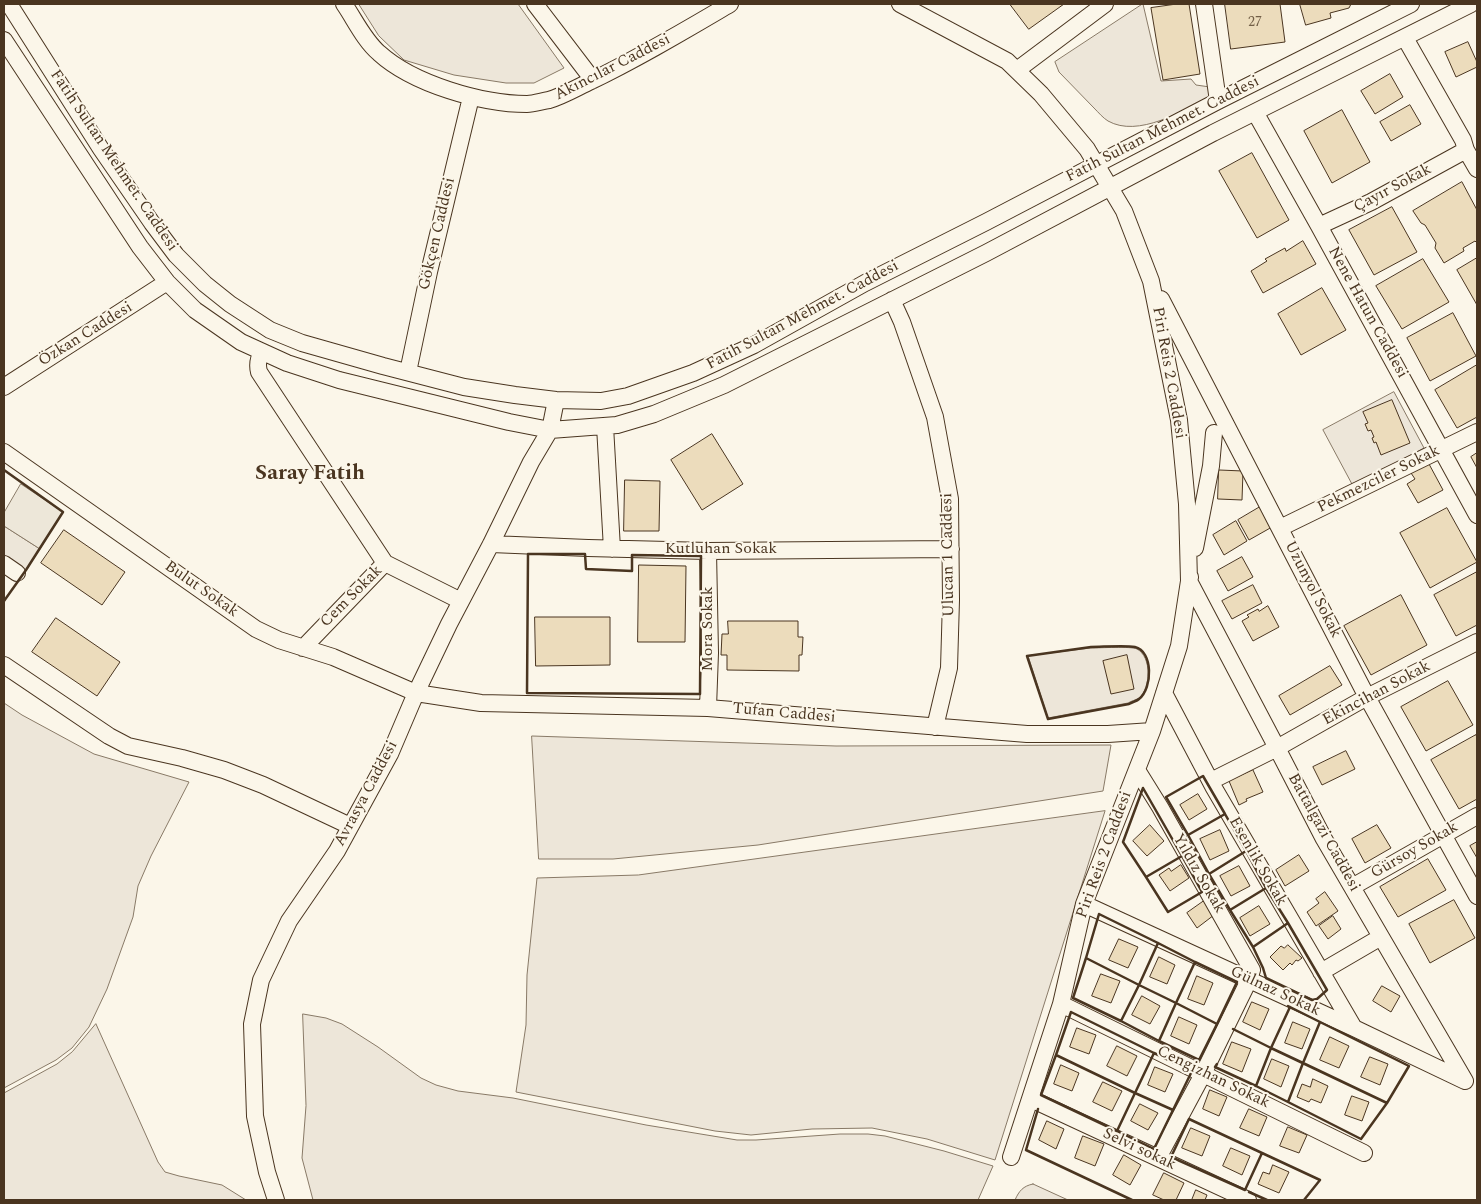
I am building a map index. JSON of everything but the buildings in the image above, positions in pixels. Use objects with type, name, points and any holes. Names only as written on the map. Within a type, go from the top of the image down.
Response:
[{"type":"street","name":"Fatih Sultan Mehmet. Caddesi","points":[[9,4],[101,149],[152,223],[176,255],[205,284],[230,304],[270,330],[302,343],[464,387],[515,396],[556,400],[601,401],[628,396],[693,373],[754,345],[865,283],[986,222],[1104,176],[1255,112],[1471,4]]},
{"type":"street","name":"Akıncılar Caddesi","points":[[344,4],[365,37],[379,53],[402,70],[433,85],[471,97],[528,104],[552,99],[617,69],[730,4]]},
{"type":"street","points":[[535,4],[593,80]]},
{"type":"street","points":[[900,4],[1007,61],[1067,123],[1087,148],[1104,176]]},
{"type":"street","points":[[1017,70],[1105,4]]},
{"type":"street","points":[[1204,4],[1218,101]]},
{"type":"street","name":"Fatih Sultan Mehmet. Caddesi","points":[[4,40],[140,247],[167,282],[195,310],[241,342],[287,363],[339,380],[550,430],[617,424],[654,414],[724,385],[986,253],[1218,101],[1391,8],[1411,4]]},
{"type":"street","points":[[1405,38],[1469,141],[1477,169]]},
{"type":"street","name":"Gökçen Caddesi","points":[[408,372],[429,272],[471,97]]},
{"type":"street","name":"Nene Hatun Caddesi","points":[[1255,112],[1477,514]]},
{"type":"street","name":"Çayır Sokak","points":[[1319,226],[1371,202],[1469,141]]},
{"type":"street","name":"Piri Reis 2 Caddesi","points":[[1104,176],[1124,211],[1152,282],[1179,420],[1187,504],[1189,581]]},
{"type":"street","name":"Özkan Caddesi","points":[[4,387],[167,282]]},
{"type":"street","name":"Uzunyol Sokak","points":[[1152,282],[1367,696],[1477,896]]},
{"type":"street","name":"Ulucan 1 Caddesi","points":[[892,300],[902,322],[935,417],[950,499],[951,600],[949,668],[935,727]]},
{"type":"street","points":[[262,352],[258,364],[259,372],[384,563]]},
{"type":"street","name":"Avrasya Caddesi","points":[[276,1200],[267,1172],[254,1116],[252,1024],[261,980],[289,921],[337,851],[390,754],[416,693],[461,601],[531,462],[550,430],[556,400]]},
{"type":"street","points":[[605,426],[612,548]]},
{"type":"street","name":"Pekmezciler Sokak","points":[[1280,528],[1477,432]]},
{"type":"street","name":"Piri Reis 2 Caddesi","points":[[1011,1157],[1061,1004],[1084,904],[1152,732],[1178,646],[1210,466],[1214,433]]},
{"type":"street","name":"Bulut Sokak","points":[[4,452],[256,629],[279,640],[333,657],[416,693]]},
{"type":"street","name":"Kutluhan Sokak","points":[[491,544],[708,551],[950,549]]},
{"type":"street","name":"Mora Sokak","points":[[708,551],[710,653],[708,708]]},
{"type":"street","name":"Cem Sokak","points":[[303,648],[384,563],[461,601]]},
{"type":"street","name":"Battalgazi Caddesi","points":[[1189,581],[1324,839],[1381,937],[1471,1078]]},
{"type":"street","name":"Ekincihan Sokak","points":[[1211,781],[1277,748],[1367,696],[1477,642]]},
{"type":"street","points":[[4,665],[109,736],[128,746],[224,770],[263,785],[350,826]]},
{"type":"street","name":"Tufan Caddesi","points":[[416,693],[481,703],[708,708],[1026,734],[1152,732]]},
{"type":"street","name":"Esenlik Sokak","points":[[1164,693],[1211,781],[1354,1028]]},
{"type":"street","name":"Yıldız Sokak","points":[[1137,770],[1252,970],[1249,980]]},
{"type":"street","name":"Gürsoy Sokak","points":[[1352,887],[1477,816]]},
{"type":"street","name":"Gülnaz Sokak","points":[[1084,904],[1354,1028],[1471,1078]]},
{"type":"street","points":[[1321,972],[1381,937]]},
{"type":"street","points":[[1158,1158],[1204,1074],[1249,980]]},
{"type":"street","name":"Cengizhan Sokak","points":[[1061,1004],[1364,1153]]},
{"type":"street","name":"Selvi sokak","points":[[1031,1100],[1248,1200]]},
{"type":"shaded area","points":[[359,4],[518,4],[564,68],[534,83],[506,83],[454,75],[404,60],[379,36]]},
{"type":"shaded area","points":[[1143,4],[1161,81],[1191,79],[1196,85],[1210,87],[1211,93],[1209,97],[1160,121],[1146,125],[1120,125],[1108,121],[1101,115],[1059,72],[1055,62]]},
{"type":"shaded area","points":[[1394,392],[1424,448],[1353,486],[1323,430]]},
{"type":"shaded area","points":[[21,484],[63,512],[40,549],[4,526],[4,513]]},
{"type":"shaded area","points":[[4,526],[40,549],[26,570],[4,555]]},
{"type":"shaded area","points":[[1091,648],[1128,648],[1137,649],[1142,653],[1148,673],[1148,680],[1143,693],[1139,698],[1128,703],[1048,718],[1028,656]]},
{"type":"shaded area","points":[[4,703],[22,715],[94,754],[189,782],[151,856],[138,886],[133,917],[107,989],[89,1027],[72,1048],[56,1060],[4,1088]]},
{"type":"shaded area","points":[[532,736],[836,746],[1111,745],[1103,791],[758,845],[613,859],[539,859]]},
{"type":"shaded area","points":[[1105,811],[995,1160],[927,1139],[872,1128],[812,1129],[751,1135],[715,1131],[516,1092],[526,1025],[527,975],[537,878],[638,875]]},
{"type":"shaded area","points":[[303,1014],[326,1018],[342,1024],[421,1078],[436,1085],[458,1091],[513,1098],[646,1125],[737,1140],[840,1134],[885,1136],[993,1166],[978,1200],[313,1200],[302,1158],[306,1106]]},
{"type":"shaded area","points":[[96,1024],[158,1162],[165,1172],[222,1185],[246,1200],[4,1200],[4,1093],[57,1064],[72,1052]]},
{"type":"shaded area","points":[[1033,1184],[1068,1200],[1015,1200],[1022,1189]]},
{"type":"wall","points":[[4,470],[63,512],[4,601]]},
{"type":"wall","points":[[528,554],[585,554],[586,569],[632,571],[632,555],[701,556],[700,694],[527,693],[528,554]]},
{"type":"wall","points":[[1131,646],[1141,650],[1148,662],[1149,670],[1149,679],[1144,694],[1138,700],[1129,704],[1048,719],[1027,656],[1091,647],[1131,646]]},
{"type":"wall","points":[[1203,776],[1225,814],[1188,835],[1166,797],[1203,776]]},
{"type":"wall","points":[[1143,788],[1182,856],[1146,877],[1123,842],[1143,788]]},
{"type":"wall","points":[[1225,814],[1246,851],[1209,874],[1188,835],[1225,814]]},
{"type":"wall","points":[[1246,851],[1266,888],[1230,910],[1209,874],[1246,851]]},
{"type":"wall","points":[[1182,856],[1202,892],[1168,912],[1146,877],[1182,856]]},
{"type":"wall","points":[[1266,888],[1288,923],[1253,947],[1230,910],[1266,888]]},
{"type":"wall","points":[[1099,914],[1158,943],[1139,985],[1086,958],[1099,914]]},
{"type":"wall","points":[[1288,923],[1327,990],[1317,999],[1312,1000],[1266,978],[1253,947],[1288,923]]},
{"type":"wall","points":[[1158,943],[1195,962],[1176,1003],[1139,985],[1158,943]]},
{"type":"wall","points":[[1086,958],[1139,985],[1121,1021],[1073,998],[1086,958]]},
{"type":"wall","points":[[1195,962],[1237,982],[1217,1024],[1176,1003],[1195,962]]},
{"type":"wall","points":[[1139,985],[1176,1003],[1159,1041],[1121,1021],[1139,985]]},
{"type":"wall","points":[[1176,1003],[1217,1024],[1199,1060],[1159,1041],[1176,1003]]},
{"type":"wall","points":[[1233,1029],[1271,1048],[1290,1007],[1288,1006]]},
{"type":"wall","points":[[1290,1007],[1320,1022],[1303,1063],[1271,1048],[1290,1007]]},
{"type":"wall","points":[[1071,1012],[1154,1053],[1135,1093],[1056,1055],[1071,1012]]},
{"type":"wall","points":[[1320,1022],[1409,1066],[1387,1103],[1303,1063],[1320,1022]]},
{"type":"wall","points":[[1233,1029],[1271,1048]]},
{"type":"wall","points":[[1303,1063],[1288,1102],[1256,1086],[1271,1048],[1387,1103],[1361,1139],[1288,1102],[1303,1063]]},
{"type":"wall","points":[[1154,1053],[1192,1071],[1173,1110],[1135,1093],[1154,1053]]},
{"type":"wall","points":[[1056,1055],[1135,1093],[1117,1131],[1041,1095],[1056,1055]]},
{"type":"wall","points":[[1217,1064],[1215,1067],[1256,1085]]},
{"type":"wall","points":[[1135,1093],[1173,1110],[1154,1149],[1117,1131],[1135,1093]]},
{"type":"wall","points":[[1038,1109],[1026,1150],[1132,1200]]},
{"type":"wall","points":[[1189,1119],[1262,1153],[1245,1190],[1171,1157],[1189,1119]]},
{"type":"wall","points":[[1262,1153],[1320,1180],[1304,1200]]},
{"type":"wall","points":[[1249,1192],[1267,1200]]},
{"type":"district","name":"Saray Fatih","points":[[310,475]]}]
